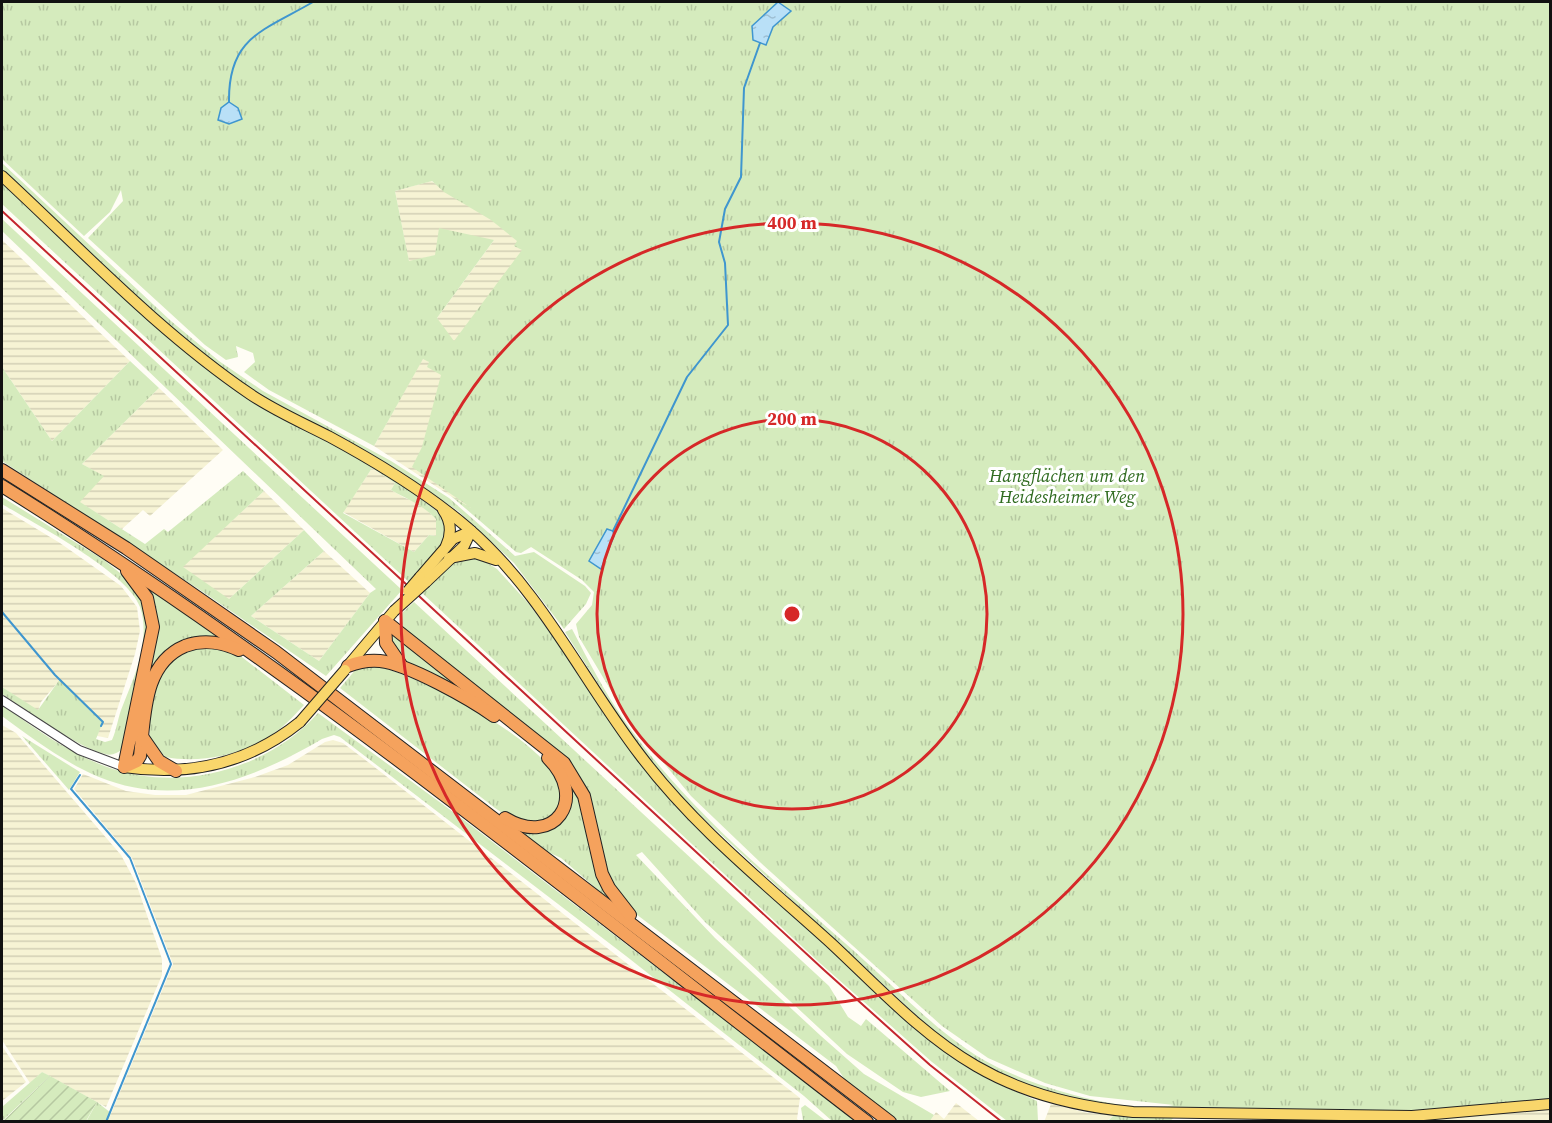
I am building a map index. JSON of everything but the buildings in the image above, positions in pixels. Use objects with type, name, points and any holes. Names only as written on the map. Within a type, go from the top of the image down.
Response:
[{"type":"highway","points":[[2,470],[126,548],[276,652],[890,1122]]},
{"type":"highway","points":[[2,486],[114,556],[264,661],[867,1122]]},
{"type":"highway","points":[[114,556],[143,590],[150,606],[153,627],[124,767]]},
{"type":"highway","points":[[385,621],[386,644],[398,663],[406,669]]},
{"type":"highway","points":[[385,621],[564,763],[584,796],[597,860],[609,888],[653,941]]},
{"type":"highway","points":[[124,767],[139,759],[143,717],[153,678],[163,662],[180,648],[195,643],[215,642],[264,661]]},
{"type":"highway","points":[[346,668],[378,660],[406,669],[476,704],[546,756],[566,782],[567,800],[558,817],[551,823],[525,828],[453,786]]},
{"type":"highway","points":[[142,737],[159,761],[176,771]]},
{"type":"main road","points":[[2,176],[169,332],[215,369],[256,398],[389,471],[439,505],[471,531],[513,574],[569,648],[641,757],[687,808],[927,1032],[955,1054],[994,1076],[1062,1101],[1098,1109],[1133,1112],[1412,1116],[1551,1104]]},
{"type":"main road","points":[[439,505],[449,520],[450,531],[446,554]]},
{"type":"main road","points":[[124,767],[176,771],[212,767],[246,756],[278,738],[300,722],[394,610],[446,554],[464,546],[471,531]]},
{"type":"main road","points":[[446,554],[485,555],[513,574]]},
{"type":"street","points":[[2,700],[79,750],[124,767]]},
{"type":"shaded area","points":[[431,181],[496,219],[524,246],[551,508],[530,548],[374,446],[423,358],[467,385],[437,318],[494,240],[409,262],[395,191]]},
{"type":"shaded area","points":[[2,240],[130,361],[52,441],[2,367]]},
{"type":"shaded area","points":[[159,388],[223,450],[150,516],[143,510],[122,529],[79,502],[103,476],[82,464]]},
{"type":"shaded area","points":[[372,468],[395,483],[391,490],[420,503],[436,519],[436,536],[429,535],[414,552],[343,512]]},
{"type":"shaded area","points":[[264,491],[304,530],[228,600],[182,567]]},
{"type":"shaded area","points":[[2,508],[60,543],[121,586],[137,607],[140,631],[135,654],[108,738],[97,736],[102,722],[60,680],[41,702],[38,711],[2,687]]},
{"type":"shaded area","points":[[324,551],[370,593],[319,661],[251,616]]},
{"type":"shaded area","points":[[2,725],[16,733],[121,855],[136,883],[162,959],[162,975],[106,1107],[42,1072],[30,1083],[2,1040]]},
{"type":"shaded area","points":[[333,740],[343,743],[368,762],[800,1098],[797,1119],[799,1121],[108,1121],[173,964],[132,858],[74,789],[83,774],[126,791],[155,795],[186,795],[255,777],[288,765],[325,742]]},
{"type":"shaded area","points":[[2,1046],[26,1082],[2,1101]]},
{"type":"shaded area","points":[[956,1103],[979,1121],[930,1121],[936,1112],[944,1119]]},
{"type":"shaded area","points":[[1051,1104],[1088,1113],[1114,1115],[1107,1121],[1044,1122]]},
{"type":"shaded area","points":[[1550,1108],[1550,1122],[1250,1122],[1253,1118]]},
{"type":"green space","name":"Hangflächen um den Heidesheimer Weg","points":[[2,2],[1550,2],[1550,1101],[1442,1111],[1171,1110],[1097,1105],[1047,1093],[1006,1078],[957,1050],[929,1027],[690,806],[644,755],[565,632],[572,629],[603,687],[624,720],[675,784],[762,870],[964,1048],[1024,1079],[1076,1096],[1129,1106],[1174,1105],[1090,1096],[1045,1083],[988,1058],[942,1026],[761,863],[691,796],[629,721],[579,637],[576,624],[592,605],[594,592],[582,580],[531,547],[521,553],[516,552],[451,496],[471,508],[412,467],[422,447],[441,375],[427,367],[429,362],[423,359],[374,446],[269,390],[244,372],[255,362],[253,353],[236,346],[238,357],[226,360],[205,345],[88,238],[123,201],[121,190],[110,212],[84,236],[2,159]],"holes":[[[432,181],[444,192],[491,220],[517,241],[514,246],[522,250],[454,341],[437,318],[494,240],[439,228],[435,255],[409,261],[395,191]]]},
{"type":"green space","points":[[2,163],[171,321],[219,361],[263,391],[391,461],[449,498],[515,556],[534,552],[585,586],[591,593],[586,604],[564,629],[514,563],[458,511],[404,475],[258,394],[215,366],[168,326],[2,172]]},
{"type":"green space","points":[[2,181],[157,327],[218,377],[397,480],[438,512],[447,528],[444,543],[409,582],[2,204]],"holes":[[[372,468],[395,483],[391,490],[420,506],[436,519],[436,536],[429,535],[414,552],[343,513]]]},
{"type":"green space","points":[[2,219],[402,590],[326,676],[200,590],[2,461],[2,367],[52,441],[130,361],[159,388],[82,464],[104,476],[80,502],[145,544],[164,529],[168,532],[243,471],[264,491],[183,567],[229,599],[304,530],[324,551],[251,616],[319,661],[370,593],[376,589],[2,231]]},
{"type":"green space","points":[[2,497],[104,560],[136,586],[149,619],[123,749],[117,753],[108,755],[95,751],[68,737],[2,694],[2,687],[38,710],[60,679],[103,722],[96,739],[105,742],[112,740],[143,645],[143,619],[140,607],[132,593],[100,564],[2,504]]},
{"type":"green space","points":[[476,556],[497,569],[529,604],[669,796],[952,1055],[999,1084],[1037,1101],[1038,1121],[1007,1121],[932,1062],[821,964],[422,593],[453,561]]},
{"type":"green space","points":[[139,579],[227,641],[189,642],[147,685],[157,627]]},
{"type":"green space","points":[[414,602],[829,986],[848,1017],[861,1026],[866,1019],[950,1091],[921,1097],[903,1092],[847,1054],[705,922],[642,852],[636,855],[715,938],[821,1036],[864,1074],[934,1115],[930,1121],[899,1121],[845,1080],[836,1066],[636,914],[620,896],[607,874],[588,793],[575,769],[564,756],[405,631],[400,619],[403,612]]},
{"type":"green space","points":[[392,632],[495,711],[410,665],[396,652],[388,633]]},
{"type":"green space","points":[[206,646],[238,654],[304,705],[277,731],[252,746],[209,758],[165,757],[150,737],[149,718],[160,674],[179,654]]},
{"type":"green space","points":[[371,665],[417,680],[443,692],[497,723],[520,740],[540,757],[557,777],[560,808],[545,823],[513,820],[495,808],[340,688],[357,668]]},
{"type":"green space","points":[[2,705],[28,724],[83,757],[113,769],[168,778],[196,776],[250,761],[275,748],[298,732],[318,713],[460,817],[857,1121],[832,1121],[804,1096],[626,956],[340,737],[334,735],[322,739],[242,777],[186,790],[157,790],[128,786],[99,777],[74,765],[2,716]]},
{"type":"green space","points":[[22,736],[80,772],[69,790]]},
{"type":"green space","points":[[568,778],[575,781],[613,903],[561,858],[548,852],[517,828],[560,819]]},
{"type":"green space","points":[[42,1072],[50,1076],[2,1121],[2,1107]]},
{"type":"green space","points":[[50,1076],[97,1102],[86,1121],[3,1121]]},
{"type":"green space","points":[[97,1102],[111,1113],[108,1121],[86,1122]]},
{"type":"green space","points":[[805,1105],[826,1121],[803,1120],[801,1108]]},
{"type":"green space","points":[[1114,1115],[1176,1116],[1170,1121],[1107,1122]]},
{"type":"water","points":[[778,2],[791,11],[773,27],[766,45],[753,40],[752,26]]},
{"type":"water","points":[[229,102],[238,108],[242,119],[229,124],[218,120],[221,108]]},
{"type":"water","points":[[607,529],[613,531],[614,536],[601,569],[589,561]]},
{"type":"waterway","points":[[229,102],[230,80],[242,49],[264,29],[313,2]]},
{"type":"waterway","points":[[613,531],[687,377],[728,325],[725,263],[719,242],[725,209],[741,177],[744,88],[760,43]]},
{"type":"waterway","points":[[2,612],[55,675],[103,722],[101,726]]},
{"type":"waterway","points":[[80,775],[71,789],[130,858],[171,964],[106,1122]]},
{"type":"railway","points":[[2,211],[824,970],[930,1065],[1002,1122]]}]
